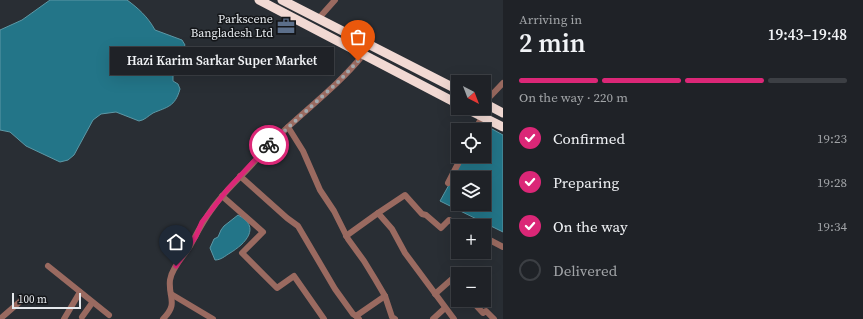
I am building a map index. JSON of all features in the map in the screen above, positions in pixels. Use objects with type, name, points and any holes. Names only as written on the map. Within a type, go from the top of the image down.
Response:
[{"type":"highway","points":[[259,0],[451,100]]},
{"type":"highway","points":[[282,0],[451,86]]},
{"type":"highway","points":[[491,107],[503,113]]},
{"type":"highway","points":[[478,115],[503,127]]},
{"type":"street","points":[[319,18],[335,0]]},
{"type":"street","points":[[163,319],[170,312],[173,302],[170,279],[176,266],[196,236],[202,222],[240,176],[288,127],[338,82],[363,55]]},
{"type":"street","points":[[491,96],[503,83]]},
{"type":"street","points":[[479,123],[482,117]]},
{"type":"street","points":[[288,127],[303,151],[320,190],[334,211],[346,236],[364,260],[384,296],[392,317],[395,319]]},
{"type":"street","points":[[448,183],[458,163]]},
{"type":"street","points":[[240,176],[298,226],[335,289],[354,314],[358,317],[384,296]]},
{"type":"street","points":[[346,236],[405,195],[422,214],[441,228],[449,220],[451,221]]},
{"type":"street","points":[[222,196],[263,232],[242,253],[277,288],[294,276],[324,319]]},
{"type":"street","points":[[378,213],[392,229],[405,253],[454,319]]},
{"type":"street","points":[[491,241],[503,247]]},
{"type":"street","points":[[48,266],[92,303],[109,315]]},
{"type":"street","points":[[435,294],[451,280]]},
{"type":"street","points":[[64,319],[80,292]]},
{"type":"street","points":[[171,294],[213,319]]},
{"type":"street","points":[[0,319],[23,299]]},
{"type":"street","points":[[82,317],[92,303]]},
{"type":"street","points":[[477,307],[483,313],[486,311],[494,319]]},
{"type":"street","points":[[434,319],[445,308]]},
{"type":"water","points":[[50,0],[127,0],[142,13],[155,30],[182,40],[185,45],[173,69],[173,81],[178,84],[180,89],[176,100],[170,106],[139,121],[116,112],[101,114],[93,120],[74,155],[68,160],[60,162],[26,146],[10,132],[0,130],[0,30],[22,20]]},
{"type":"water","points":[[491,128],[503,135],[503,232],[491,226],[491,219],[477,219],[460,211],[491,211],[491,171],[457,171],[461,163],[491,163]]},
{"type":"water","points":[[451,181],[451,206],[440,201]]},
{"type":"water","points":[[238,215],[249,225],[249,235],[236,249],[221,259],[215,260],[210,248],[214,239],[218,237],[224,226]]},
{"type":"way so far","points":[[269,145],[338,82],[358,61]]},
{"type":"place","name":"Parkscene Bangladesh Ltd","points":[[286,26]]},
{"type":"place","name":"Hazi Karim Sarkar Super Market","points":[[358,61]]},
{"type":"route","points":[[176,266],[196,236],[202,222],[227,190],[269,145]]}]
